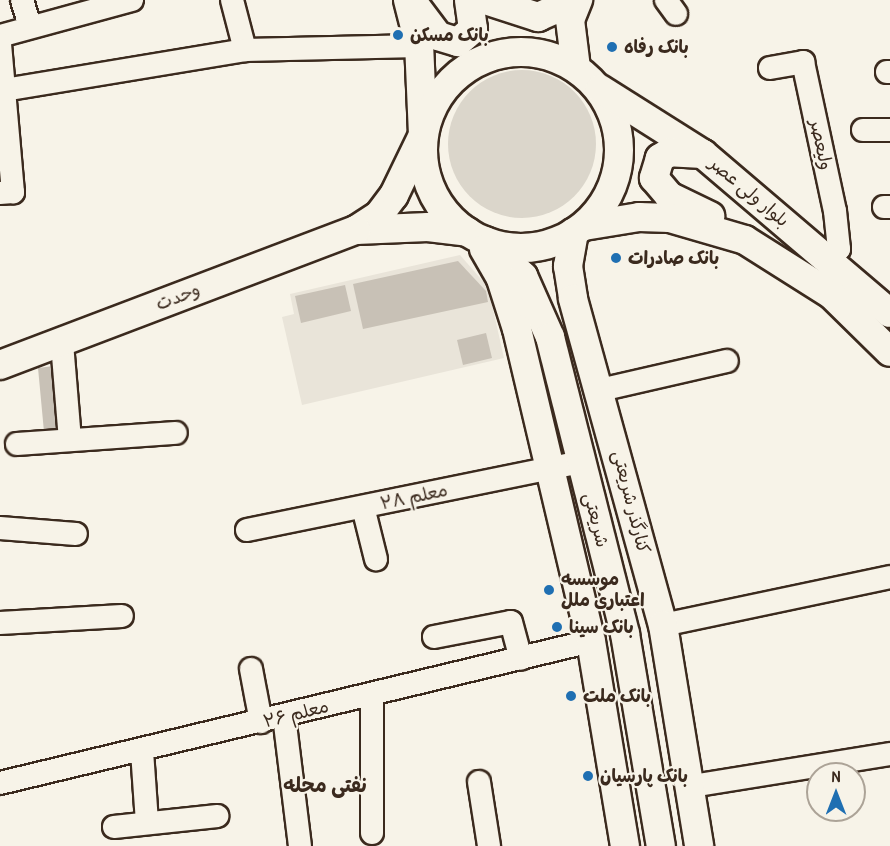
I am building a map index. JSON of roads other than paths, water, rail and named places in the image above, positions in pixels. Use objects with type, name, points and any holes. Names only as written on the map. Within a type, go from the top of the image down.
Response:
[{"type":"main road","points":[[410,0],[438,36],[451,42],[464,39],[473,29],[469,0]]},
{"type":"main road","points":[[410,0],[419,46],[423,135],[429,186],[440,207],[523,276],[550,337]]},
{"type":"main road","points":[[469,0],[490,20],[576,68],[597,87],[617,130],[619,167],[612,189],[579,229],[557,268],[550,337]]},
{"type":"main road","points":[[485,0],[538,17],[577,0]]},
{"type":"main road","points":[[576,68],[570,20],[577,0]]},
{"type":"main road","points":[[423,135],[431,108],[468,66],[513,52],[551,56]]},
{"type":"main road","name":"بلوار ولی عصر","points":[[597,87],[703,154],[890,313]]},
{"type":"main road","name":"وحدت","points":[[0,365],[356,230],[379,215],[394,195],[423,135]]},
{"type":"main road","points":[[703,154],[670,152],[660,158],[654,178],[669,196],[764,248]]},
{"type":"main road","name":"بلوار ولی عصر","points":[[579,229],[639,217],[670,218],[764,248],[832,295],[890,352]]},
{"type":"main road","name":"وحدت","points":[[356,230],[428,227],[476,237]]},
{"type":"main road","points":[[476,237],[531,248],[579,229]]},
{"type":"main road","name":"کنارگذر شریعتی","points":[[579,229],[570,280],[663,625],[692,786],[699,846]]},
{"type":"main road","points":[[476,237],[501,279],[550,468],[591,641],[626,846]]},
{"type":"main road","name":"شریعتی","points":[[550,337],[625,634],[661,846]]},
{"type":"street","points":[[22,0],[30,27]]},
{"type":"street","points":[[0,36],[132,0]]},
{"type":"street","points":[[232,0],[245,50]]},
{"type":"street","points":[[0,44],[14,192],[0,193]]},
{"type":"street","points":[[4,90],[245,50],[419,46]]},
{"type":"street","name":"ولیعصر","points":[[770,68],[803,62],[835,211],[839,249],[830,260]]},
{"type":"street","points":[[863,130],[890,130]]},
{"type":"street","points":[[62,343],[70,440]]},
{"type":"street","points":[[600,390],[727,361]]},
{"type":"street","points":[[17,444],[176,433]]},
{"type":"street","name":"معلم ۲۸","points":[[247,530],[582,462]]},
{"type":"street","points":[[363,507],[376,559]]},
{"type":"street","points":[[0,528],[76,534]]},
{"type":"street","points":[[663,625],[890,577]]},
{"type":"street","points":[[0,622],[122,616]]},
{"type":"street","points":[[434,637],[511,622],[521,659]]},
{"type":"street","name":"معلم ۲۶","points":[[0,783],[284,717],[591,641]]},
{"type":"street","points":[[251,669],[261,722]]},
{"type":"street","points":[[372,695],[372,833]]},
{"type":"street","points":[[284,717],[300,846]]},
{"type":"street","points":[[142,751],[147,823]]},
{"type":"street","points":[[692,786],[890,754]]},
{"type":"street","points":[[479,782],[489,846]]},
{"type":"street","points":[[114,827],[217,816]]},
{"type":"place","name":"بانک مسکن","points":[[398,35]]},
{"type":"place","name":"بانک رفاه","points":[[612,47]]},
{"type":"place","name":"بانک صادرات","points":[[616,258]]},
{"type":"place","name":"موسسه اعتباری ملل","points":[[549,590]]},
{"type":"place","name":"بانک سینا","points":[[557,627]]},
{"type":"place","name":"بانک ملت","points":[[571,696]]},
{"type":"place","name":"بانک پارسیان","points":[[588,776]]},
{"type":"district","name":"نفتی محله","points":[[325,784]]}]
